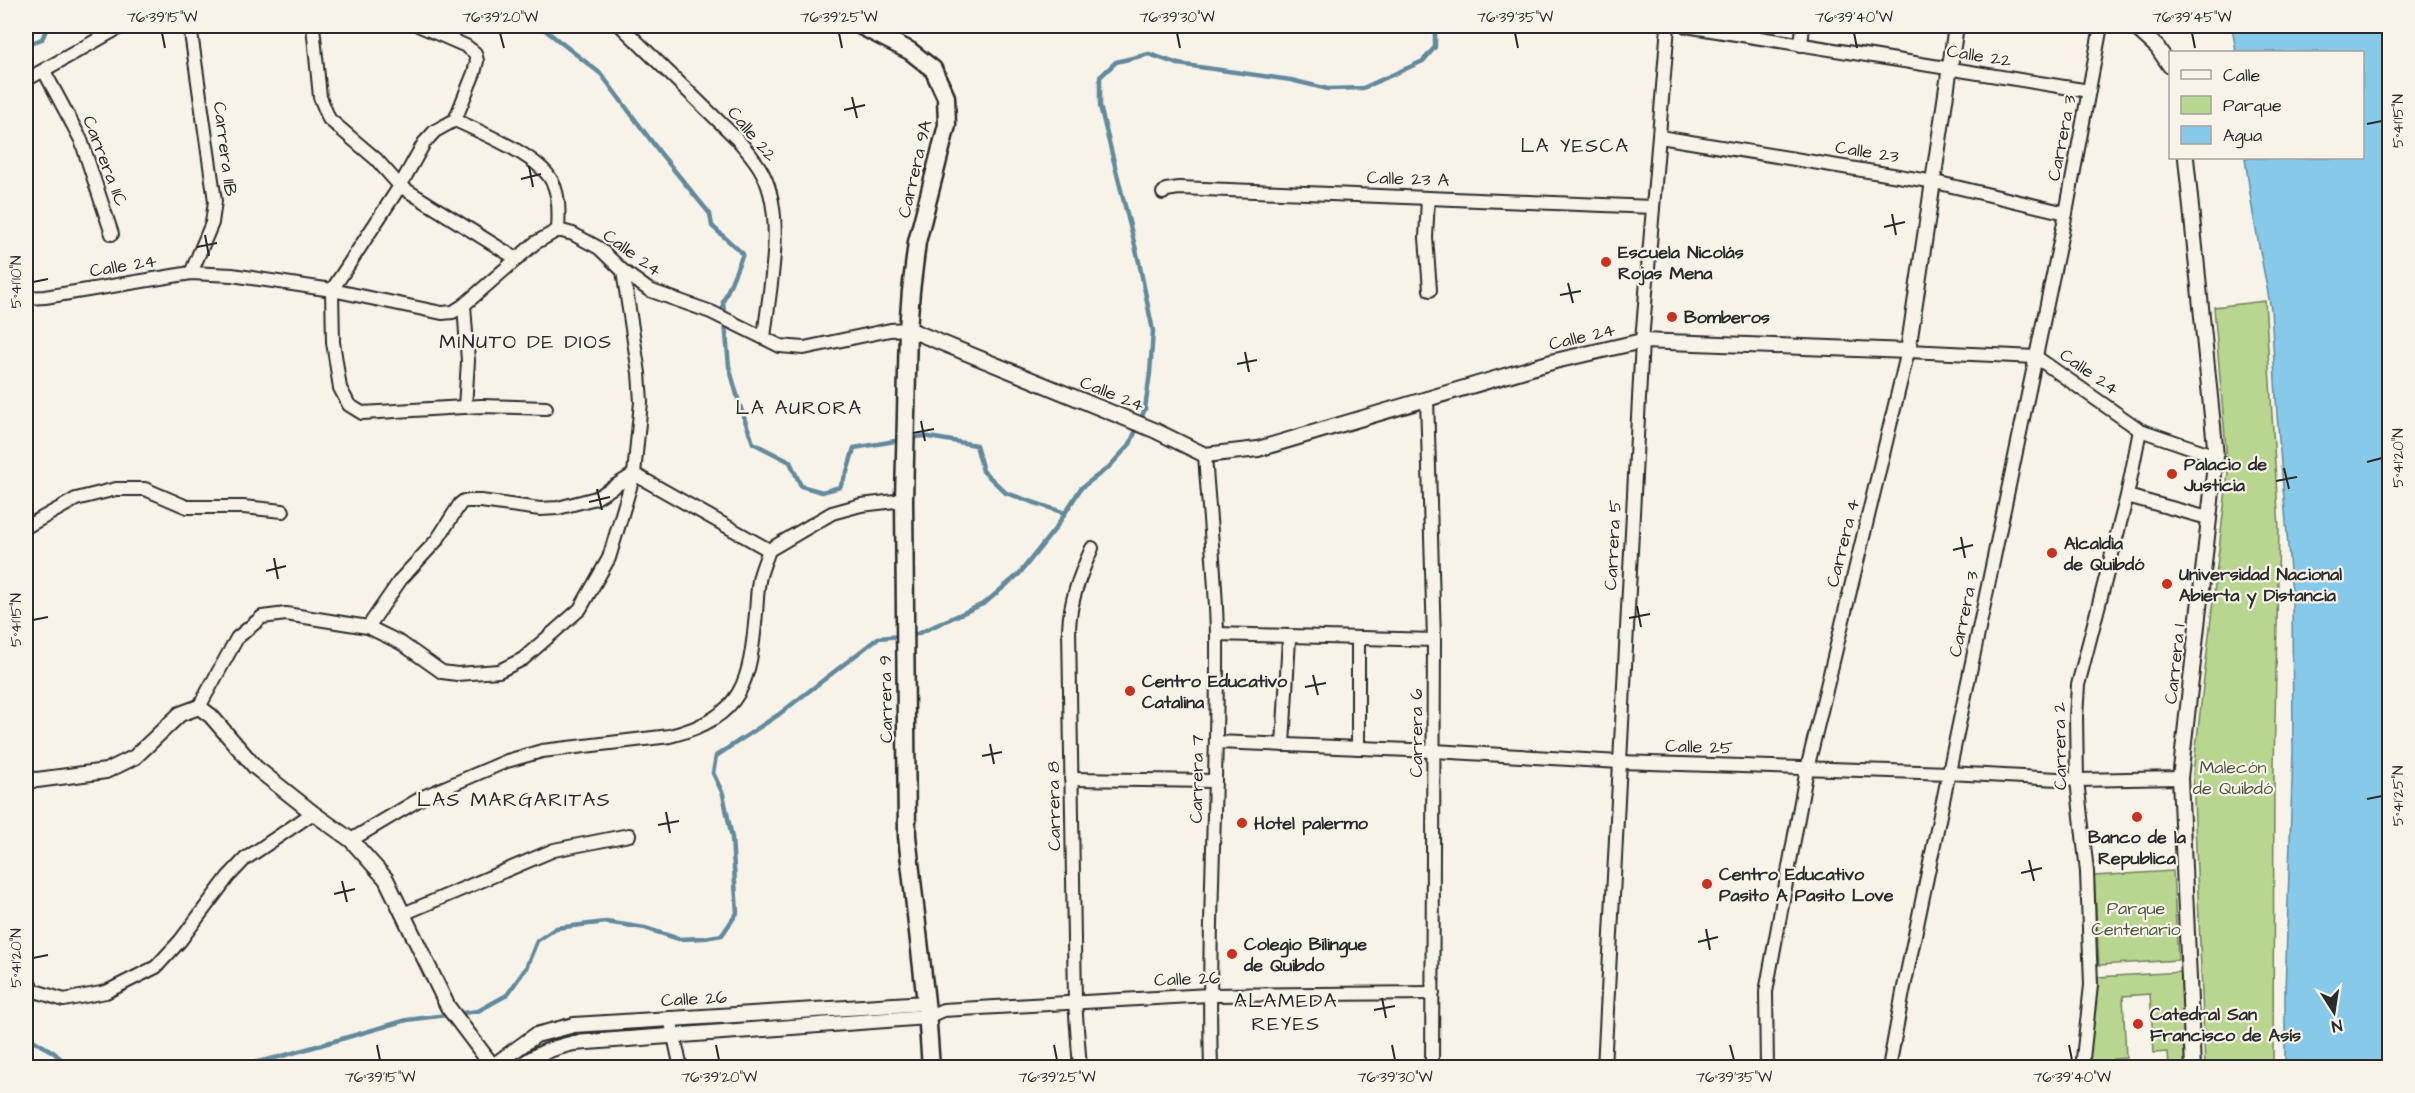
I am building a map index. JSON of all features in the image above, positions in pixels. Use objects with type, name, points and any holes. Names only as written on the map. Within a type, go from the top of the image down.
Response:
[{"type":"main road","name":"Carrera 9A","points":[[861,26],[910,51],[926,63],[933,69],[946,97],[947,125],[917,242],[908,328]]},
{"type":"main road","name":"Carrera 9","points":[[908,328],[904,500],[908,836],[932,1010],[931,1068]]},
{"type":"street","points":[[26,80],[122,26]]},
{"type":"street","name":"Carrera 11B","points":[[190,26],[215,201],[212,223],[191,273]]},
{"type":"street","points":[[313,26],[320,97],[329,119],[376,159],[400,186],[517,259]]},
{"type":"street","points":[[420,26],[466,46],[475,53],[477,61],[455,120],[435,131],[424,143],[400,186],[333,290],[333,342],[338,376],[349,405],[362,413],[465,407],[546,408]]},
{"type":"street","name":"Calle 22","points":[[621,26],[738,140],[756,161],[764,176],[771,200],[775,235],[764,338]]},
{"type":"street","name":"Carrera 5","points":[[1604,1068],[1642,341],[1668,26]]},
{"type":"street","name":"Calle 22","points":[[1686,26],[2089,91]]},
{"type":"street","points":[[1801,45],[1803,26]]},
{"type":"street","name":"Carrera 4","points":[[1767,1068],[1766,992],[1807,769],[1908,351],[1935,182],[1956,26]]},
{"type":"street","name":"Carrera 3","points":[[1889,1068],[2066,213],[2101,26]]},
{"type":"street","points":[[2134,26],[2157,47],[2169,65]]},
{"type":"street","name":"Carrera 11C","points":[[44,70],[81,140],[112,234]]},
{"type":"street","points":[[455,120],[496,139],[549,176],[557,195],[558,230]]},
{"type":"street","name":"Calle 23","points":[[1660,137],[1935,182],[2066,213]]},
{"type":"street","name":"Carrera 1","points":[[2186,159],[2216,456],[2180,778],[2193,1068]]},
{"type":"street","name":"Calle 23 A","points":[[1163,193],[1166,190],[1179,188],[1653,207]]},
{"type":"street","points":[[1428,198],[1426,238],[1430,290]]},
{"type":"street","name":"Calle 24","points":[[26,298],[45,297],[191,273],[232,275],[333,290],[432,312],[453,312],[535,243],[558,230],[573,234],[599,248],[623,271],[650,290],[711,312],[780,346],[804,348],[908,328],[1154,430],[1205,455],[1258,449],[1556,361],[1642,341],[2036,357],[2140,430],[2216,456]]},
{"type":"street","points":[[26,779],[37,780],[106,771],[135,757],[180,714],[199,707],[237,638],[262,617],[286,614],[368,627],[400,643],[442,672],[457,674],[499,671],[524,659],[580,609],[609,558],[634,474],[641,402],[639,373],[623,271]]},
{"type":"street","points":[[464,305],[468,361],[465,407]]},
{"type":"street","name":"Carrera 6","points":[[1427,398],[1434,640],[1432,1068]]},
{"type":"street","name":"Carrera 2","points":[[2082,1068],[2091,970],[2087,872],[2077,780],[2078,685],[2127,496],[2140,430]]},
{"type":"street","name":"Carrera 7","points":[[1205,455],[1216,634],[1216,742],[1209,995],[1211,1068]]},
{"type":"street","points":[[634,474],[769,550]]},
{"type":"street","points":[[368,627],[401,579],[437,540],[464,501],[540,509],[558,508],[596,498],[634,474]]},
{"type":"street","points":[[26,527],[76,499],[116,489],[145,489],[187,507],[243,507],[283,511]]},
{"type":"street","points":[[2127,496],[2208,518]]},
{"type":"street","points":[[351,840],[425,796],[507,760],[542,751],[670,736],[690,731],[717,717],[745,683],[752,658],[760,577],[769,550],[832,513],[861,505],[904,500]]},
{"type":"street","name":"Carrera 8","points":[[1080,1068],[1076,1002],[1071,779],[1070,609],[1077,584],[1092,548]]},
{"type":"street","points":[[1216,634],[1289,638],[1434,640]]},
{"type":"street","points":[[1283,745],[1289,638]]},
{"type":"street","points":[[1358,639],[1358,748]]},
{"type":"street","points":[[199,707],[211,716],[255,767],[351,840],[386,879],[448,1007],[493,1067]]},
{"type":"street","name":"Calle 25","points":[[1216,742],[1620,762],[1949,773],[2077,780],[2180,778]]},
{"type":"street","points":[[1071,779],[1215,781]]},
{"type":"street","points":[[26,979],[35,991],[64,1000],[106,992],[156,967],[180,941],[228,877],[245,860],[313,813]]},
{"type":"street","points":[[403,914],[546,852],[629,835]]},
{"type":"street","name":"Calle 26","points":[[493,1067],[536,1035],[599,1022],[747,1014],[932,1010],[1209,995],[1432,993]]},
{"type":"street","name":"Calle 26","points":[[518,1068],[536,1054],[550,1048],[574,1043],[750,1030],[932,1010]]},
{"type":"street","points":[[747,1014],[750,1030]]},
{"type":"street","points":[[670,1018],[681,1068]]},
{"type":"green space","name":"Malecón de Quibdó","points":[[2265,301],[2279,529],[2274,767],[2273,1067],[2205,1067],[2193,773],[2228,472],[2214,307]]},
{"type":"green space","name":"Parque Centenario","points":[[2173,871],[2178,960],[2099,965],[2094,876]]},
{"type":"green space","points":[[2182,972],[2185,1067],[2169,1067],[2168,1052],[2154,1053],[2150,994],[2123,996],[2126,1058],[2113,1059],[2113,1067],[2088,1068],[2097,977]]},
{"type":"water","points":[[2232,26],[2389,26],[2389,1067],[2285,1067],[2285,991],[2293,752],[2292,594],[2277,415],[2271,309],[2245,159],[2364,159],[2364,51],[2236,51]]},
{"type":"waterway","points":[[26,45],[42,39],[48,26]]},
{"type":"waterway","points":[[540,26],[601,74],[661,154],[710,214],[712,226],[743,254],[723,302],[729,366],[753,443],[790,462],[801,486],[822,492],[840,487],[854,448],[901,440]]},
{"type":"waterway","points":[[909,635],[917,634],[985,603],[1019,574],[1055,529],[1081,488],[1109,467],[1130,444],[1145,409],[1153,331],[1139,262],[1100,106],[1100,77],[1116,62],[1149,54],[1178,64],[1291,80],[1328,89],[1363,88],[1423,61],[1435,47],[1435,26]]},
{"type":"waterway","points":[[909,438],[923,436],[976,445],[983,471],[1006,493],[1065,513]]},
{"type":"waterway","points":[[231,1068],[279,1057],[407,1020],[478,1011],[507,995],[526,968],[537,941],[556,928],[606,922],[645,928],[679,939],[722,935],[737,913],[732,838],[723,794],[713,773],[716,756],[778,715],[878,638],[901,636]]},
{"type":"waterway","points":[[26,1036],[53,1052],[71,1068]]},
{"type":"place","name":"Escuela Nicolás Rojas Mena","points":[[1606,262]]},
{"type":"place","name":"Bomberos","points":[[1672,317]]},
{"type":"place","name":"Palacio de Justicia","points":[[2172,474]]},
{"type":"place","name":"Alcaldìa de Quibdó","points":[[2052,553]]},
{"type":"place","name":"Universidad Nacional Abierta y Distancia","points":[[2167,584]]},
{"type":"place","name":"Centro Educativo Catalina","points":[[1130,691]]},
{"type":"place","name":"Banco de la Republica","points":[[2137,817]]},
{"type":"place","name":"Hotel palermo","points":[[1242,823]]},
{"type":"place","name":"Centro Educativo Pasito A Pasito Love","points":[[1707,884]]},
{"type":"place","name":"Colegio Bilingue de Quibdo","points":[[1232,954]]},
{"type":"place","name":"Catedral San Francisco de Asís","points":[[2138,1024]]},
{"type":"district","name":"LA YESCA","points":[[1575,146]]},
{"type":"district","name":"MINUTO DE DIOS","points":[[526,342]]},
{"type":"district","name":"LA AURORA","points":[[799,408]]},
{"type":"district","name":"LAS MARGARITAS","points":[[514,800]]},
{"type":"district","name":"ALAMEDA REYES","points":[[1286,1012]]}]
